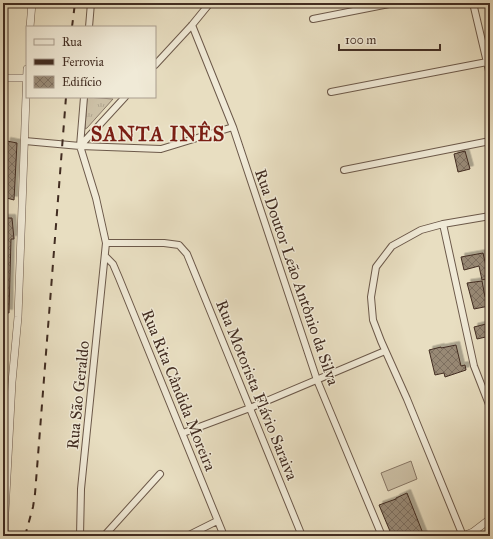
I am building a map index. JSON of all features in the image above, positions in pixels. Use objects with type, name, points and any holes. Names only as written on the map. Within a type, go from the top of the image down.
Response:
[{"type":"street","points":[[30,26],[32,3]]},
{"type":"street","points":[[89,26],[91,3]]},
{"type":"street","points":[[156,64],[210,3]]},
{"type":"street","points":[[313,20],[394,3]]},
{"type":"street","points":[[472,3],[490,75]]},
{"type":"street","name":"Rua Doutor Leão Antônio da Silva","points":[[192,25],[233,127],[318,380],[382,536]]},
{"type":"street","points":[[331,92],[487,62]]},
{"type":"street","points":[[3,78],[26,78],[18,317],[12,382],[4,513],[5,536]]},
{"type":"street","points":[[80,146],[84,98]]},
{"type":"street","points":[[80,146],[125,98]]},
{"type":"street","points":[[25,141],[80,146],[161,149],[233,127]]},
{"type":"street","points":[[344,170],[490,141]]},
{"type":"street","name":"Rua São Geraldo","points":[[80,146],[96,198],[106,243],[81,489],[80,536]]},
{"type":"street","points":[[490,216],[443,224],[421,230],[392,246],[376,267],[371,297],[373,320],[463,536],[473,532],[490,519]]},
{"type":"street","points":[[443,224],[474,366],[490,407]]},
{"type":"street","name":"Rua Motorista Flávio Saraiva","points":[[106,243],[164,242],[179,245],[187,254],[302,536]]},
{"type":"street","name":"Rua Rita Cândida Moreira","points":[[105,256],[113,264],[120,278],[224,536]]},
{"type":"street","points":[[182,433],[250,408],[386,351]]},
{"type":"street","points":[[104,536],[160,474]]},
{"type":"street","points":[[188,536],[217,521]]},
{"type":"green space","points":[[87,98],[113,99],[87,128],[85,129]]},
{"type":"green space","points":[[411,461],[417,479],[388,491],[381,473]]},
{"type":"building","points":[[7,141],[17,143],[14,200],[3,197]]},
{"type":"building","points":[[465,151],[470,169],[458,172],[454,154]]},
{"type":"building","points":[[3,218],[12,218],[14,239],[11,239],[9,313],[3,312]]},
{"type":"building","points":[[483,253],[486,266],[490,265],[490,278],[482,280],[479,266],[464,270],[461,257]]},
{"type":"building","points":[[482,281],[485,297],[487,296],[489,306],[474,309],[467,283]]},
{"type":"building","points":[[490,323],[490,336],[477,339],[474,327]]},
{"type":"building","points":[[456,345],[461,366],[465,365],[466,370],[445,377],[444,373],[435,375],[429,350]]},
{"type":"building","points":[[407,493],[424,536],[392,536],[379,505]]},
{"type":"railway","points":[[72,26],[75,3]]},
{"type":"railway","points":[[25,536],[35,494],[66,98]]},
{"type":"district","name":"SANTA INÊS","points":[[158,134]]}]
